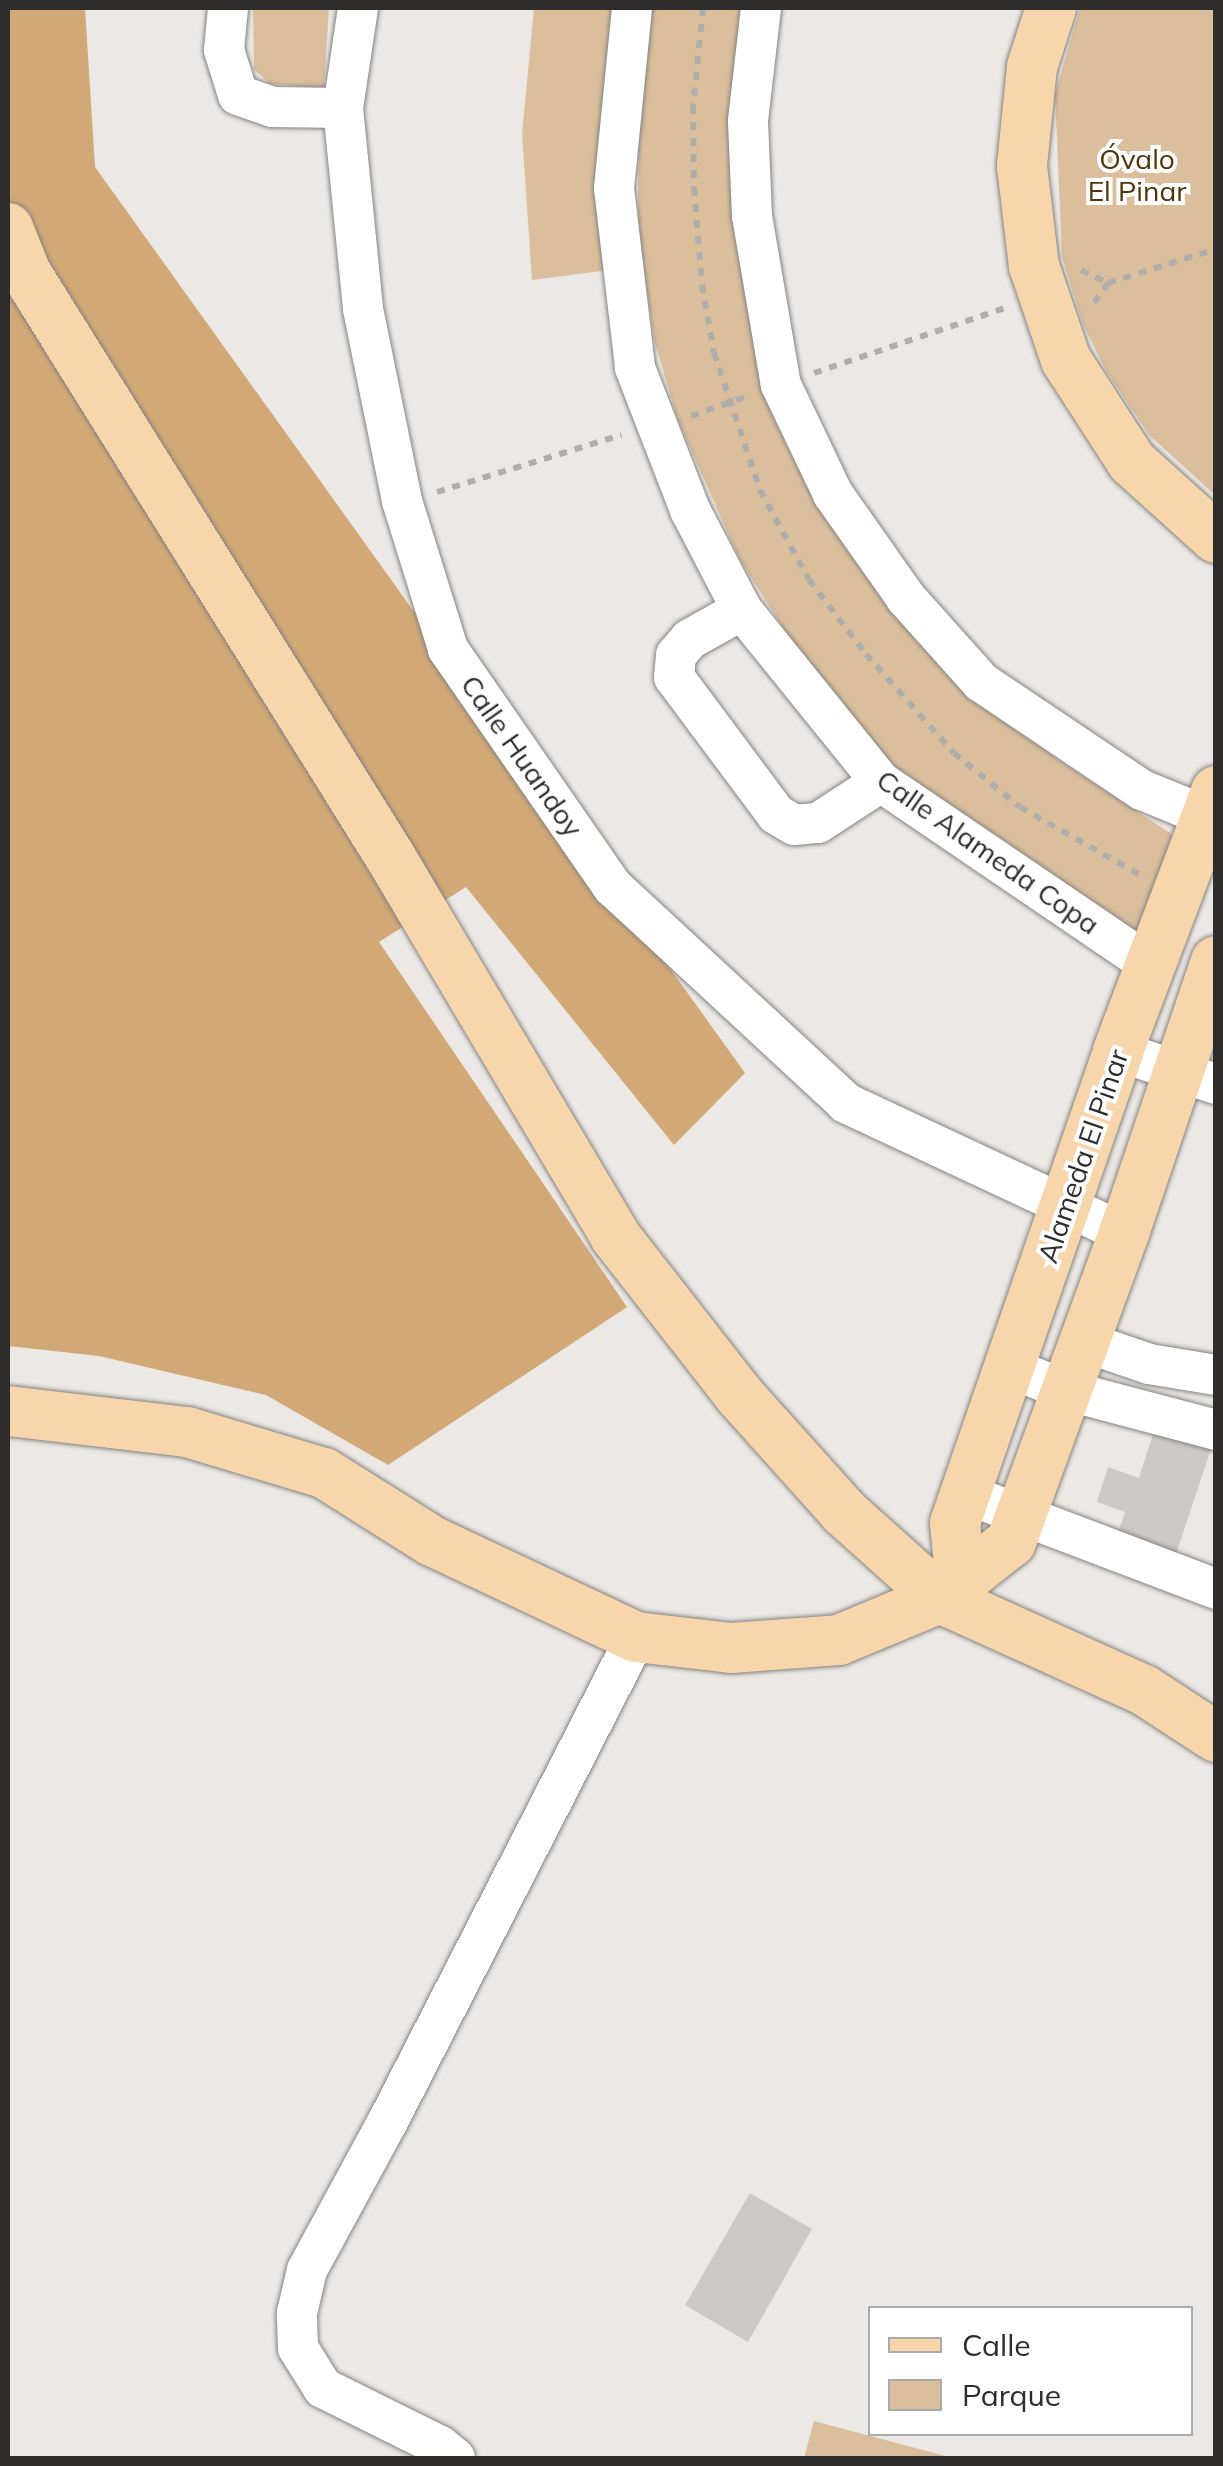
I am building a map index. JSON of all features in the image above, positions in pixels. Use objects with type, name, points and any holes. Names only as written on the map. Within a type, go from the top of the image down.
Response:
[{"type":"main road","points":[[1051,8],[1032,67],[1022,166],[1034,266],[1066,360],[1132,462],[1216,538]]},
{"type":"main road","points":[[8,228],[26,273],[380,841],[615,1236],[740,1396],[818,1483],[951,1592],[1144,1690],[1216,1736]]},
{"type":"main road","name":"Alameda El Pinar","points":[[960,1509],[1068,1207],[1118,1051],[1213,810]]},
{"type":"main road","points":[[8,1411],[187,1432],[324,1473],[432,1541],[636,1637],[731,1648],[839,1640],[951,1592],[1017,1529],[1124,1233],[1197,1078],[1216,961]]},
{"type":"main road","points":[[951,1592],[960,1509]]},
{"type":"street","points":[[228,8],[224,50],[238,95],[272,106],[343,108]]},
{"type":"street","name":"Calle Huandoy","points":[[358,8],[343,108],[364,309],[402,501],[448,649],[613,887],[846,1104],[1124,1233]]},
{"type":"street","name":"Calle Alameda Copa","points":[[632,8],[614,188],[634,368],[690,510],[742,610],[880,782],[1150,964]]},
{"type":"street","points":[[762,8],[748,121],[752,216],[781,384],[833,494],[906,598],[982,682],[1142,790],[1213,810]]},
{"type":"street","points":[[742,610],[690,640],[676,656],[674,677],[776,814],[794,825],[818,823],[880,782]]},
{"type":"street","points":[[1118,1051],[1197,1078]]},
{"type":"street","points":[[1082,1342],[1149,1364],[1216,1375]]},
{"type":"street","points":[[1008,1367],[1065,1390],[1216,1430]]},
{"type":"street","points":[[960,1509],[1017,1529],[1212,1575]]},
{"type":"street","points":[[455,2458],[440,2446],[323,2388],[298,2348],[297,2313],[307,2270],[388,2121],[636,1637]]},
{"type":"path","points":[[1108,283],[1216,250]]},
{"type":"path","points":[[402,501],[527,467],[656,423],[678,420],[1044,295]]},
{"type":"green space","points":[[253,8],[329,8],[324,88],[271,84],[254,70]]},
{"type":"green space","points":[[534,8],[617,8],[609,270],[532,280],[522,134]]},
{"type":"green space","points":[[651,8],[762,8],[748,81],[781,385],[970,690],[1057,759],[1190,846],[1152,943],[893,769],[804,661],[739,558],[678,420],[655,343],[638,232],[639,84]]},
{"type":"green space","name":"Óvalo El Pinar","points":[[1080,8],[1215,8],[1215,495],[1150,436],[1106,371],[1083,324],[1062,257],[1055,94]]},
{"type":"green space","points":[[814,2421],[953,2458],[804,2458]]},
{"type":"shaded area","points":[[8,8],[85,8],[95,167],[745,1073],[674,1145],[466,887],[379,942],[627,1307],[388,1465],[266,1395],[99,1356],[8,1346]]},
{"type":"building","points":[[1158,1418],[1215,1437],[1175,1557],[1117,1536],[1125,1512],[1097,1502],[1108,1467],[1139,1478]]},
{"type":"building","points":[[750,2193],[812,2229],[748,2342],[685,2305]]}]
